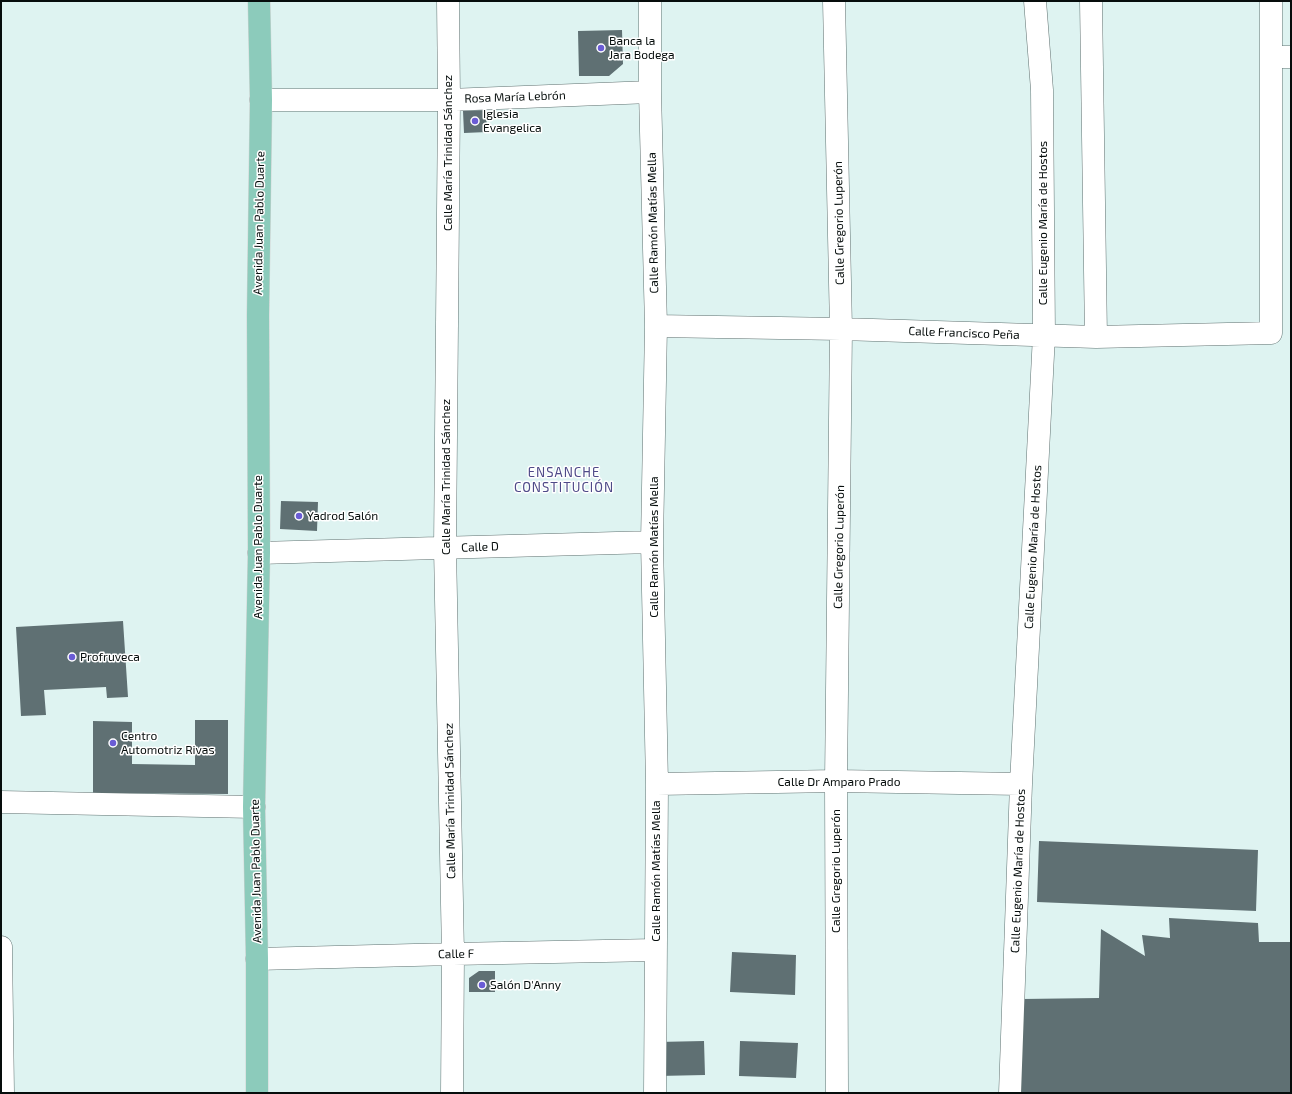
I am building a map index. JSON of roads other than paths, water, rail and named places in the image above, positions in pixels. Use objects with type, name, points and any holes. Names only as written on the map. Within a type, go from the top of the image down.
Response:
[{"type":"main road","name":"Avenida Juan Pablo Duarte","points":[[257,1093],[257,959],[254,807],[259,553],[258,315],[261,100],[259,1]]},
{"type":"street","name":"Calle María Trinidad Sánchez","points":[[448,1],[445,548],[453,954],[452,1093]]},
{"type":"street","name":"Calle Ramón Matías Mella","points":[[650,1],[650,92],[656,326],[652,542],[657,784],[655,1093]]},
{"type":"street","name":"Calle Gregorio Luperón","points":[[834,1],[842,329],[836,781],[837,1093]]},
{"type":"street","name":"Calle Eugenio María de Hostos","points":[[1010,1093],[1021,784],[1044,335],[1042,90],[1035,1]]},
{"type":"street","points":[[1091,1],[1096,337]]},
{"type":"street","points":[[1271,1],[1281,57]]},
{"type":"street","name":"Calle Francisco Peña","points":[[656,326],[842,329],[1096,337],[1271,333],[1281,57]]},
{"type":"street","name":"Rosa María Lebrón","points":[[261,100],[448,100],[650,92]]},
{"type":"street","name":"Calle D","points":[[259,553],[652,542]]},
{"type":"street","name":"Calle Dr Amparo Prado","points":[[657,784],[836,781],[1021,784]]},
{"type":"street","points":[[1,802],[254,807]]},
{"type":"street","points":[[1,947],[3,1093]]},
{"type":"street","name":"Calle F","points":[[257,959],[655,950]]},
{"type":"place","name":"Banca la Jara Bodega","points":[[601,48]]},
{"type":"place","name":"Iglesia Evangelica","points":[[475,121]]},
{"type":"place","name":"Yadrod Salón","points":[[299,516]]},
{"type":"place","name":"Profruveca","points":[[72,657]]},
{"type":"place","name":"Centro Automotriz Rivas","points":[[113,743]]},
{"type":"place","name":"Salón D'Anny","points":[[482,985]]},
{"type":"district","name":"ENSANCHE CONSTITUCIÓN","points":[[564,480]]}]
